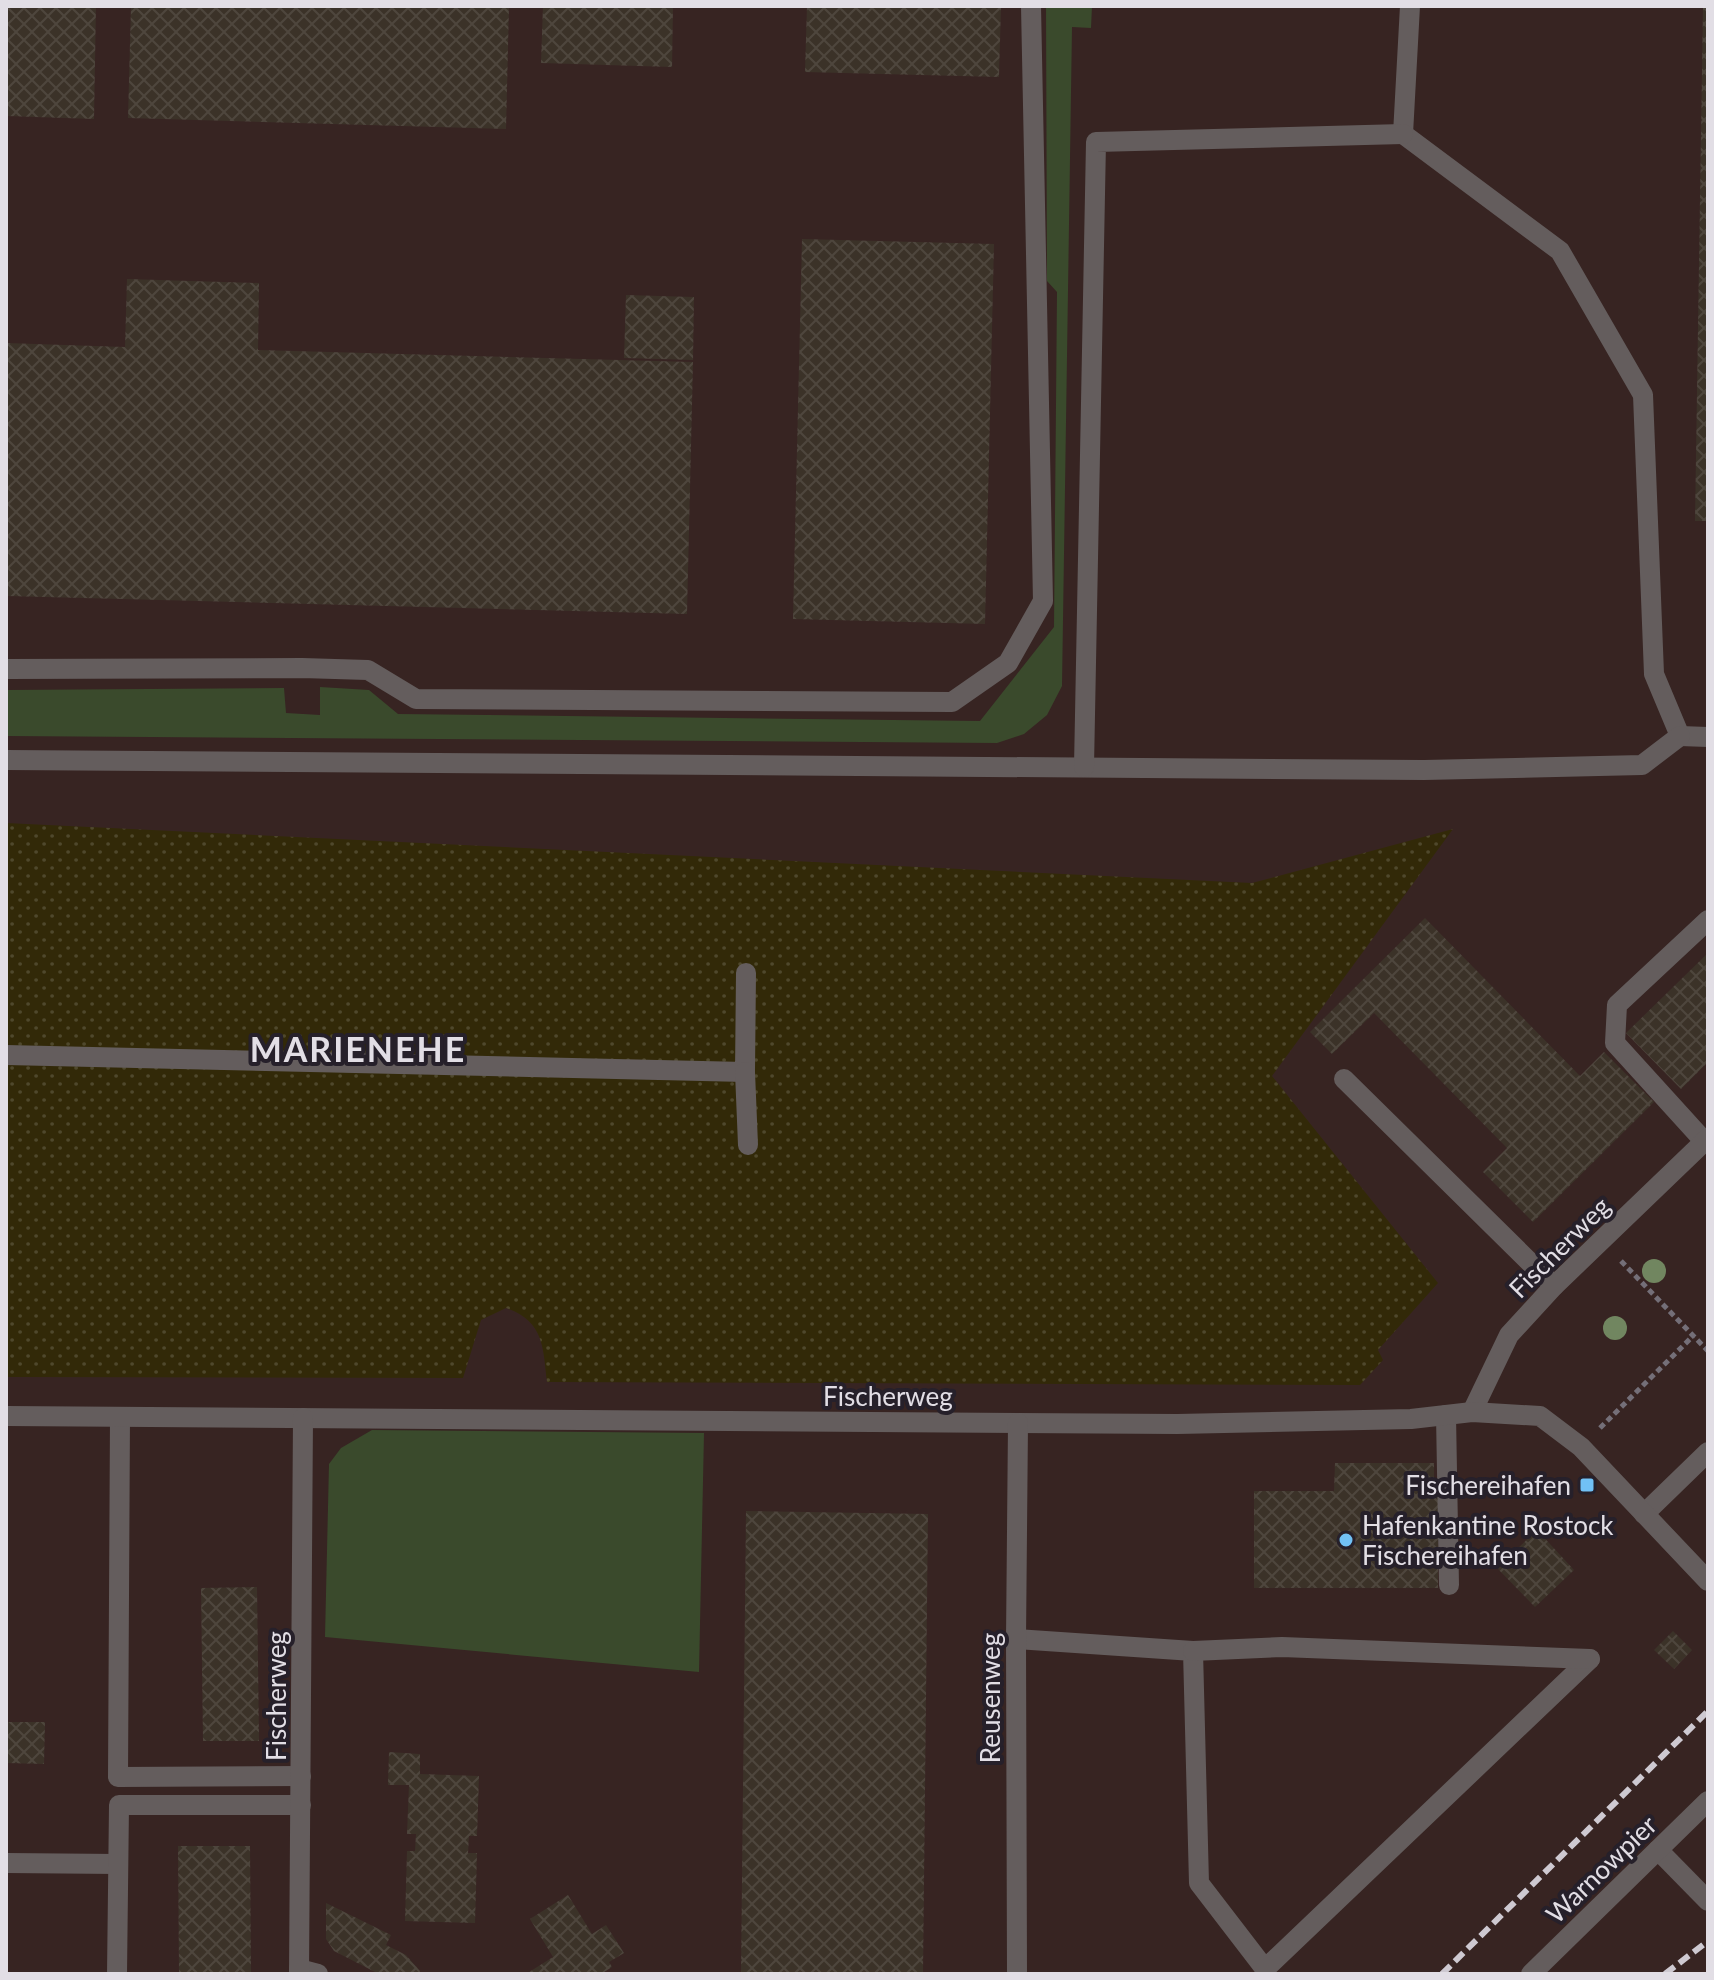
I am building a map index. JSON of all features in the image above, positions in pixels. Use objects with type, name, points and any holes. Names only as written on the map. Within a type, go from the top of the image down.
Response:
[{"type":"street","points":[[6,669],[368,670],[416,699],[952,702],[1008,663],[1043,601],[1031,6]]},
{"type":"street","points":[[1403,134],[1410,6]]},
{"type":"street","points":[[1084,767],[1096,142],[1403,134],[1560,251],[1643,395],[1654,674],[1680,736]]},
{"type":"street","points":[[6,760],[1424,770],[1642,765],[1680,736],[1708,737]]},
{"type":"street","points":[[1706,1140],[1615,1043],[1617,1005],[1708,920]]},
{"type":"street","points":[[746,973],[748,1145]]},
{"type":"street","points":[[6,1055],[745,1072]]},
{"type":"street","points":[[1344,1079],[1554,1286]]},
{"type":"street","name":"Fischerweg","points":[[1472,1412],[1509,1335],[1554,1286],[1706,1140]]},
{"type":"street","name":"Fischerweg","points":[[6,1416],[1018,1423],[1411,1419],[1472,1412],[1540,1416],[1581,1447],[1708,1581]]},
{"type":"street","points":[[1446,1415],[1449,1585]]},
{"type":"street","points":[[120,1417],[118,1777],[301,1776]]},
{"type":"street","name":"Fischerweg","points":[[303,1418],[301,1805],[306,1972]]},
{"type":"street","name":"Reusenweg","points":[[1017,1974],[1018,1423]]},
{"type":"street","points":[[1644,1514],[1708,1452]]},
{"type":"street","points":[[1016,1639],[1193,1651],[1282,1647],[1590,1659],[1265,1969],[1199,1883],[1193,1651]]},
{"type":"street","name":"Warnowpier","points":[[1531,1974],[1708,1801]]},
{"type":"street","points":[[117,1974],[119,1805],[301,1805]]},
{"type":"street","points":[[1658,1850],[1708,1901]]},
{"type":"street","points":[[6,1863],[118,1864]]},
{"type":"path","points":[[1601,1240],[1708,1351]]},
{"type":"path","points":[[1581,1447],[1693,1336]]},
{"type":"shaded area","points":[[6,6],[1708,6],[1708,1974],[6,1974]]},
{"type":"green space","points":[[1046,6],[1092,6],[1091,28],[1072,27],[1062,686],[1047,715],[1024,734],[997,743],[6,736],[6,690],[284,688],[286,713],[320,715],[320,687],[369,690],[398,714],[980,721],[1054,627],[1057,292],[1047,281]]},
{"type":"green space","points":[[372,1430],[704,1433],[699,1672],[325,1637],[329,1464],[341,1448]]},
{"type":"sand","points":[[6,823],[1252,883],[1453,829],[1272,1076],[1438,1283],[1378,1350],[1383,1360],[1360,1385],[547,1382],[542,1347],[535,1328],[519,1313],[506,1308],[481,1320],[463,1378],[6,1377]]},
{"type":"building","points":[[6,6],[96,6],[94,119],[6,116]]},
{"type":"building","points":[[131,6],[509,6],[506,129],[128,118]]},
{"type":"building","points":[[543,6],[673,6],[672,67],[541,63]]},
{"type":"building","points":[[807,6],[1001,6],[999,77],[805,72]]},
{"type":"building","points":[[1703,6],[1708,6],[1708,521],[1695,521]]},
{"type":"building","points":[[802,239],[994,244],[985,624],[793,619]]},
{"type":"building","points":[[127,279],[259,283],[258,350],[693,362],[687,614],[6,596],[6,343],[125,347]]},
{"type":"building","points":[[626,295],[694,297],[693,360],[624,358]]},
{"type":"building","points":[[1425,918],[1580,1076],[1604,1052],[1654,1102],[1533,1222],[1483,1172],[1507,1148],[1374,1013],[1332,1054],[1310,1032]]},
{"type":"building","points":[[1708,953],[1708,1062],[1681,1089],[1626,1033]]},
{"type":"building","name":"Hafenkantine Rostock Fischereihafen","points":[[1335,1463],[1434,1463],[1434,1491],[1438,1491],[1438,1588],[1254,1588],[1254,1491],[1334,1491]]},
{"type":"building","points":[[746,1511],[928,1514],[923,1974],[741,1974]]},
{"type":"building","points":[[1537,1530],[1574,1570],[1535,1607],[1497,1568]]},
{"type":"building","points":[[257,1587],[259,1741],[203,1741],[201,1588]]},
{"type":"building","points":[[1673,1631],[1692,1650],[1674,1669],[1654,1650]]},
{"type":"building","points":[[6,1722],[45,1722],[44,1764],[6,1763]]},
{"type":"building","points":[[389,1752],[420,1754],[420,1774],[479,1776],[477,1836],[469,1836],[468,1853],[477,1853],[475,1923],[405,1921],[407,1851],[415,1851],[416,1834],[407,1834],[409,1785],[388,1785]]},
{"type":"building","points":[[178,1846],[250,1846],[251,1974],[179,1974]]},
{"type":"building","points":[[568,1895],[592,1934],[606,1925],[624,1953],[609,1962],[612,1967],[601,1974],[526,1974],[553,1957],[530,1919]]},
{"type":"building","points":[[326,1903],[391,1935],[386,1945],[406,1955],[420,1971],[419,1974],[379,1974],[334,1951],[326,1939]]},
{"type":"railway","points":[[1442,1974],[1708,1711]]},
{"type":"railway","points":[[1665,1974],[1708,1941]]},
{"type":"place","name":"Fischereihafen","points":[[1587,1485]]},
{"type":"place","name":"Hafenkantine Rostock Fischereihafen","points":[[1346,1540]]},
{"type":"district","name":"MARIENEHE","points":[[358,1048]]}]
